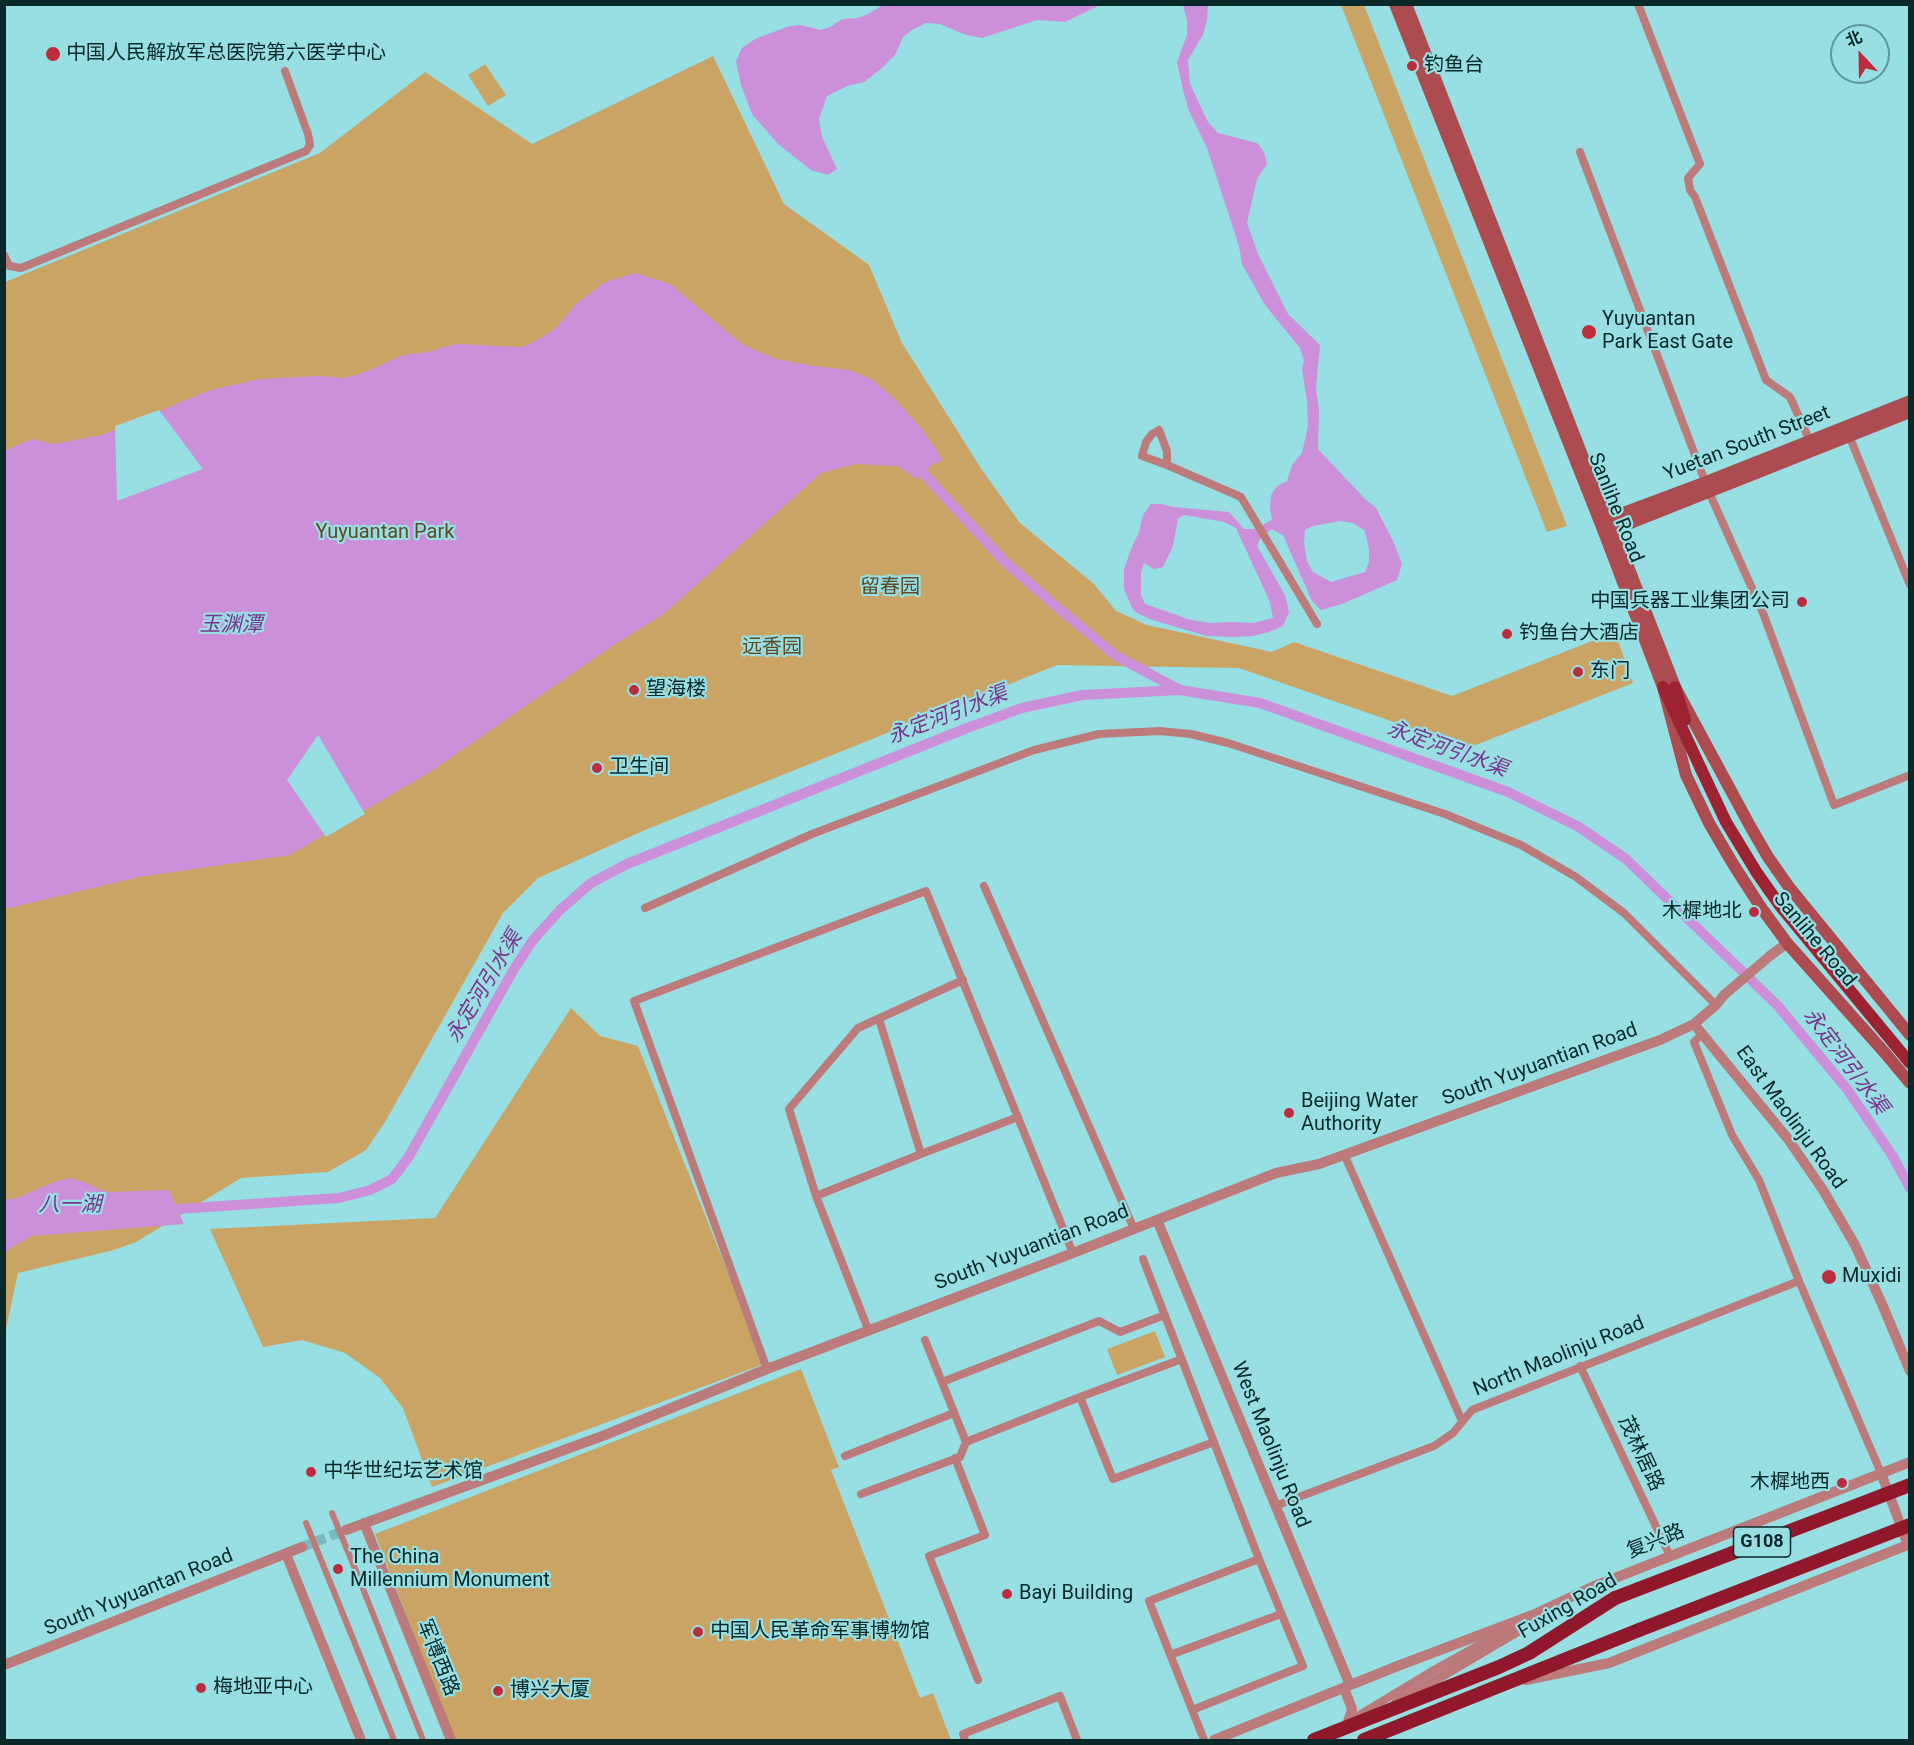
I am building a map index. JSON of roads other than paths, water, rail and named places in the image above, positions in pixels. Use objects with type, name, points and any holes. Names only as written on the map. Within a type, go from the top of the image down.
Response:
[{"type":"highway","name":"Fuxing Road","points":[[1313,1740],[1509,1663],[1615,1598],[1910,1485]]},
{"type":"highway","name":"Fuxing Road","points":[[1368,1740],[1386,1736],[1639,1630],[1910,1525]]},
{"type":"main road","name":"Sanlihe Road","points":[[1395,4],[1608,525]]},
{"type":"main road","name":"Sanlihe Road","points":[[1406,4],[1669,687],[1774,864],[1910,1035]]},
{"type":"main road","name":"Yuetan South Street","points":[[1708,487],[1810,441],[1847,431],[1910,401]]},
{"type":"main road","points":[[1608,525],[1847,431],[1910,412]]},
{"type":"main road","name":"Sanlihe Road","points":[[1669,687],[1686,775],[1709,823],[1733,864],[1787,943],[1910,1083]]},
{"type":"main road","points":[[1669,687],[1701,769],[1726,822],[1757,873],[1781,907],[1910,1063]]},
{"type":"street","points":[[1638,4],[1700,164],[1688,178],[1690,190],[1695,197],[1766,380],[1790,397],[1810,441]]},
{"type":"street","points":[[4,255],[9,266],[21,268],[306,151],[310,145],[308,134],[285,71]]},
{"type":"street","points":[[1580,152],[1708,487],[1763,613],[1834,805],[1910,775]]},
{"type":"street","points":[[1847,431],[1910,585]]},
{"type":"street","points":[[1167,465],[1241,497],[1317,624]]},
{"type":"street","points":[[645,908],[812,834],[1034,750],[1099,734],[1160,731],[1191,734],[1228,742],[1445,814],[1521,845],[1576,877],[1624,913],[1716,1005]]},
{"type":"street","points":[[984,886],[1134,1229]]},
{"type":"street","points":[[767,1369],[634,1001],[926,891],[1073,1253]]},
{"type":"street","name":"South Yuyuantian Road","points":[[346,1530],[605,1435],[868,1329],[1073,1253],[1275,1173],[1319,1164],[1660,1040],[1694,1024],[1724,995],[1787,943]]},
{"type":"street","points":[[868,1329],[816,1196],[789,1109],[858,1028],[963,980]]},
{"type":"street","points":[[879,1019],[921,1154]]},
{"type":"street","name":"East Maolinju Road","points":[[1694,1024],[1788,1139],[1823,1190],[1855,1245],[1910,1371]]},
{"type":"street","points":[[1506,1684],[1609,1663],[1909,1545],[1759,1180],[1732,1135],[1694,1042],[1703,1033]]},
{"type":"street","points":[[816,1196],[1018,1117]]},
{"type":"street","points":[[1344,1154],[1462,1421]]},
{"type":"street","name":"West Maolinju Road","points":[[1157,1220],[1347,1686],[1352,1709],[1348,1722]]},
{"type":"street","points":[[1143,1259],[1258,1558],[1303,1666],[1192,1710]]},
{"type":"street","name":"North Maolinju Road","points":[[1275,1506],[1434,1446],[1453,1433],[1472,1410],[1799,1281]]},
{"type":"street","points":[[942,1382],[1099,1321],[1120,1332],[1165,1316]]},
{"type":"street","points":[[861,1494],[960,1457],[966,1442],[925,1340]]},
{"type":"street","points":[[966,1442],[1182,1359]]},
{"type":"street","name":"茂林居路","points":[[1580,1366],[1670,1556]]},
{"type":"street","points":[[1080,1397],[1113,1479],[1214,1442]]},
{"type":"street","points":[[845,1456],[954,1413]]},
{"type":"street","points":[[955,1458],[985,1535],[930,1556],[978,1680]]},
{"type":"street","name":"复兴路","points":[[1347,1686],[1535,1614],[1592,1587],[1910,1462]]},
{"type":"street","points":[[332,1513],[423,1740]]},
{"type":"street","points":[[306,1523],[394,1740]]},
{"type":"street","name":"军博西路","points":[[364,1523],[451,1740]]},
{"type":"street","points":[[302,1547],[286,1554],[361,1740]]},
{"type":"street","name":"South Yuyuantan Road","points":[[4,1665],[286,1554]]},
{"type":"street","points":[[1204,1740],[1149,1601],[1258,1558]]},
{"type":"street","points":[[1370,1718],[1592,1587]]},
{"type":"street","points":[[1170,1656],[1281,1614]]},
{"type":"street","points":[[1313,1740],[1535,1614]]},
{"type":"street","points":[[1214,1740],[1347,1686]]},
{"type":"street","points":[[965,1740],[963,1734],[1060,1696],[1077,1740]]},
{"type":"water","points":[[1098,4],[1098,6],[1065,22],[1037,20],[982,38],[966,35],[940,24],[926,23],[912,30],[903,37],[895,55],[881,69],[864,82],[847,86],[827,96],[819,119],[822,137],[837,169],[828,175],[811,170],[778,144],[752,114],[741,85],[736,61],[742,48],[755,39],[789,26],[801,25],[821,30],[842,19],[858,18],[868,14],[883,5]]},
{"type":"water","points":[[1183,5],[1208,5],[1203,35],[1188,60],[1190,84],[1208,122],[1218,133],[1257,143],[1264,152],[1267,164],[1257,179],[1247,223],[1258,254],[1288,314],[1320,345],[1316,388],[1319,410],[1318,449],[1376,508],[1402,564],[1397,580],[1342,604],[1321,610],[1312,601],[1283,535],[1272,529],[1261,537],[1257,546],[1285,595],[1289,612],[1283,626],[1253,636],[1207,636],[1152,620],[1135,612],[1124,589],[1124,569],[1139,532],[1143,515],[1151,504],[1229,512],[1244,529],[1255,529],[1272,520],[1271,495],[1277,486],[1287,481],[1292,465],[1302,453],[1308,426],[1302,369],[1304,360],[1300,348],[1265,305],[1242,264],[1239,246],[1207,148],[1189,111],[1177,62],[1187,35],[1187,20]],"holes":[[[1184,515],[1224,522],[1236,528],[1270,602],[1273,618],[1253,623],[1211,623],[1191,620],[1145,604],[1141,595],[1141,573],[1144,563],[1154,569],[1163,567],[1173,546],[1178,519]],[[1340,521],[1353,523],[1365,531],[1369,562],[1365,572],[1331,582],[1313,572],[1307,561],[1304,543],[1305,530],[1313,526]]]},
{"type":"water","name":"玉渊潭","points":[[635,273],[670,284],[743,345],[776,359],[849,370],[871,379],[894,398],[921,428],[943,460],[933,464],[916,479],[898,466],[855,464],[821,473],[665,613],[612,646],[433,770],[290,855],[139,877],[5,909],[4,451],[32,439],[53,444],[102,435],[210,390],[260,379],[319,376],[343,378],[360,374],[403,355],[428,352],[455,344],[523,347],[556,328],[576,304],[605,282]]},
{"type":"water","name":"八一湖","points":[[70,1178],[109,1192],[169,1190],[184,1224],[31,1236],[5,1254],[5,1200],[17,1198],[54,1182]]},
{"type":"waterway","points":[[923,473],[1004,561],[1058,608],[1116,656],[1180,690]]},
{"type":"waterway","name":"永定河引水渠","points":[[163,1210],[339,1198],[370,1190],[392,1179],[408,1158],[514,969],[533,940],[560,910],[591,883],[627,864],[1022,708],[1082,695],[1180,690],[1260,703],[1508,792],[1579,827],[1626,859],[1778,1006],[1847,1089],[1892,1155],[1910,1188]]},
{"type":"tunnel","points":[[302,1547],[346,1530]]},
{"type":"place","name":"中国人民解放军总医院第六医学中心","points":[[53,54]]},
{"type":"place","name":"钓鱼台","points":[[1412,66]]},
{"type":"place","name":"Yuyuantan Park East Gate","points":[[1589,332]]},
{"type":"place","name":"中国兵器工业集团公司","points":[[1802,602]]},
{"type":"place","name":"钓鱼台大酒店","points":[[1507,634]]},
{"type":"place","name":"东门","points":[[1578,672]]},
{"type":"place","name":"望海楼","points":[[634,690]]},
{"type":"place","name":"卫生间","points":[[597,768]]},
{"type":"place","name":"木樨地北","points":[[1754,912]]},
{"type":"place","name":"Beijing Water Authority","points":[[1289,1113]]},
{"type":"place","name":"Muxidi","points":[[1829,1277]]},
{"type":"place","name":"中华世纪坛艺术馆","points":[[311,1472]]},
{"type":"place","name":"木樨地西","points":[[1842,1483]]},
{"type":"place","name":"The China Millennium Monument","points":[[338,1569]]},
{"type":"place","name":"Bayi Building","points":[[1007,1594]]},
{"type":"place","name":"中国人民革命军事博物馆","points":[[698,1632]]},
{"type":"place","name":"梅地亚中心","points":[[201,1688]]},
{"type":"place","name":"博兴大厦","points":[[498,1691]]},
{"type":"park label","name":"Yuyuantan Park","points":[[385,533]]},
{"type":"park label","name":"留春园","points":[[890,588]]},
{"type":"park label","name":"远香园","points":[[772,648]]}]
